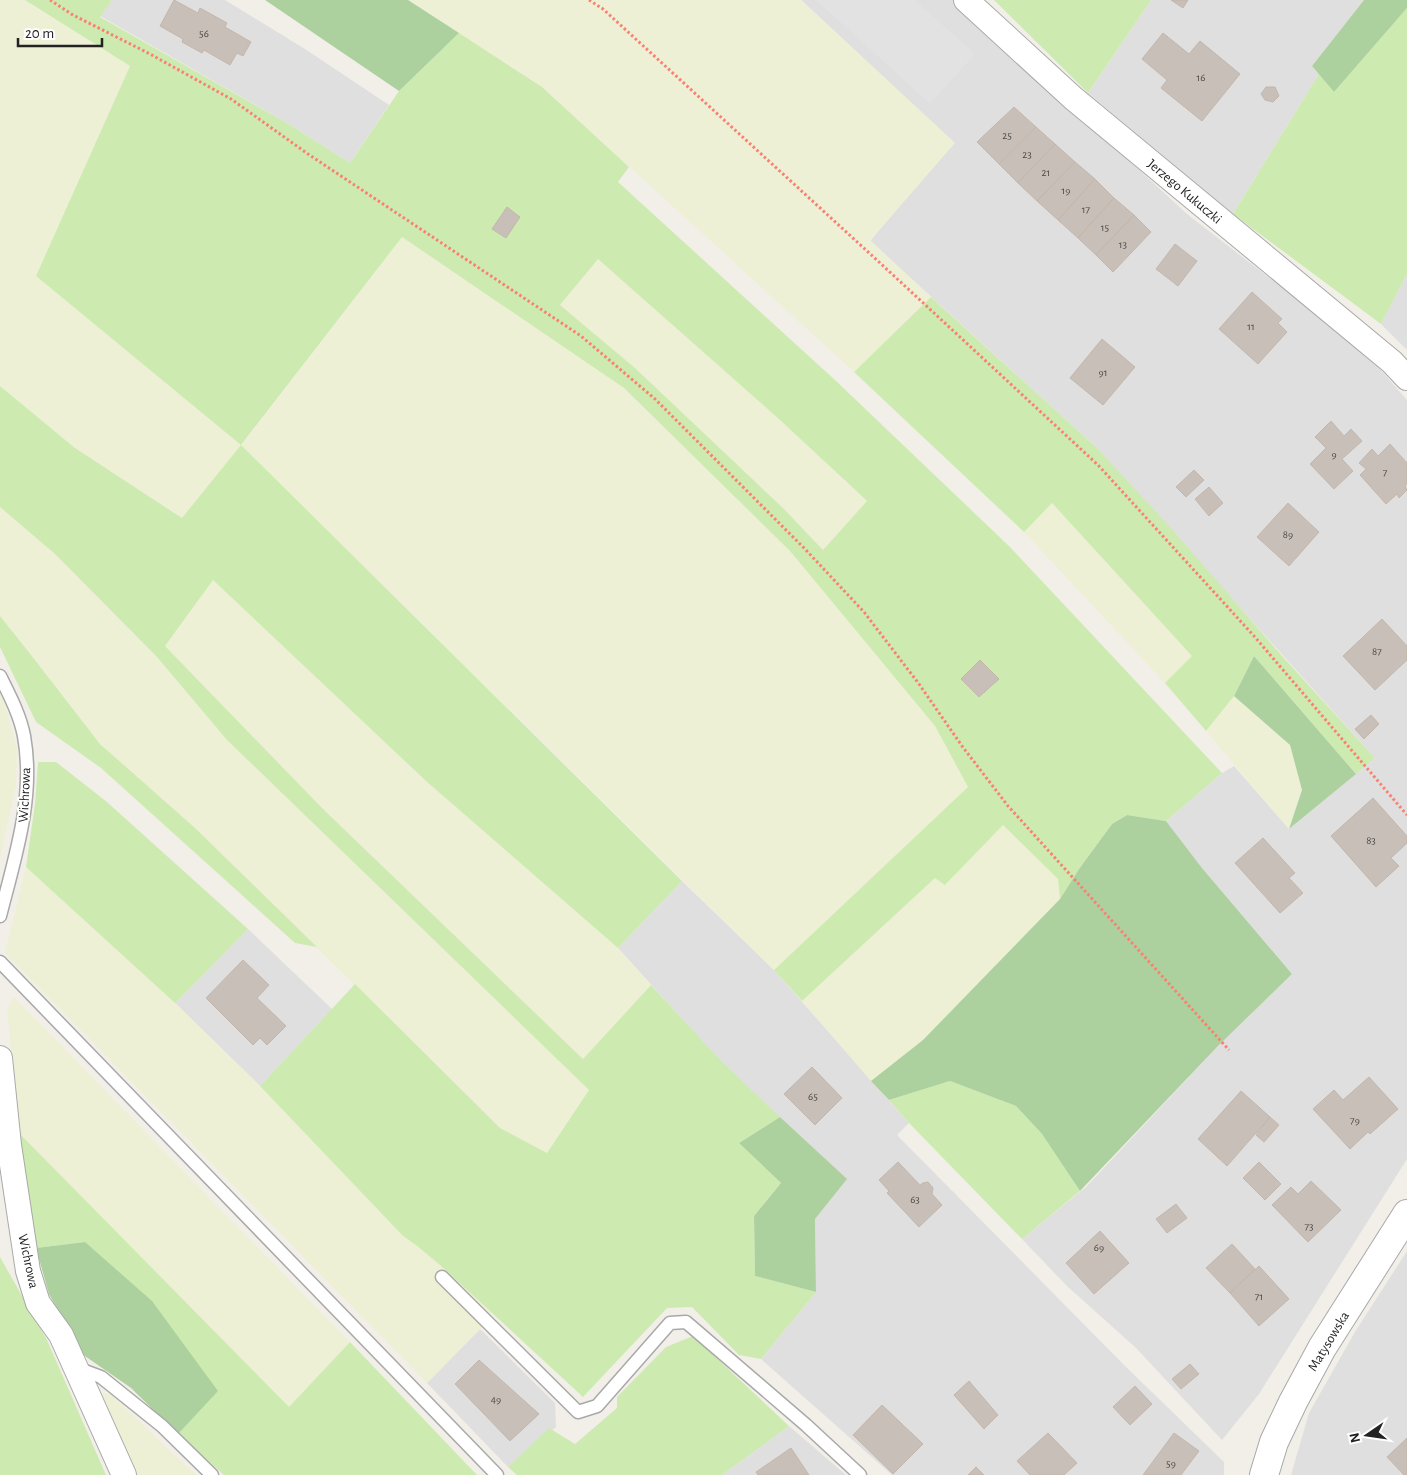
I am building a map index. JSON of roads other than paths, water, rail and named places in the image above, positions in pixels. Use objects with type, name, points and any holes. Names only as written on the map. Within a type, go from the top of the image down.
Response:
[{"type":"street","name":"Jerzego Kukuczki","points":[[966,0],[1074,98],[1392,362],[1407,378]]},
{"type":"street","name":"Wichrowa","points":[[0,1058],[9,1145],[28,1271],[38,1303],[61,1335],[124,1475]]},
{"type":"street","name":"Matysowska","points":[[1264,1475],[1274,1442],[1322,1348],[1407,1214]]},
{"type":"lane","name":"Wichrowa","points":[[0,676],[10,696],[24,735],[28,778],[22,826],[0,916]]},
{"type":"lane","points":[[0,962],[497,1475]]},
{"type":"lane","points":[[442,1277],[578,1412],[598,1406],[670,1323],[686,1322],[806,1424],[860,1475]]},
{"type":"lane","points":[[77,1368],[101,1377],[109,1383],[162,1426],[212,1475]]}]
